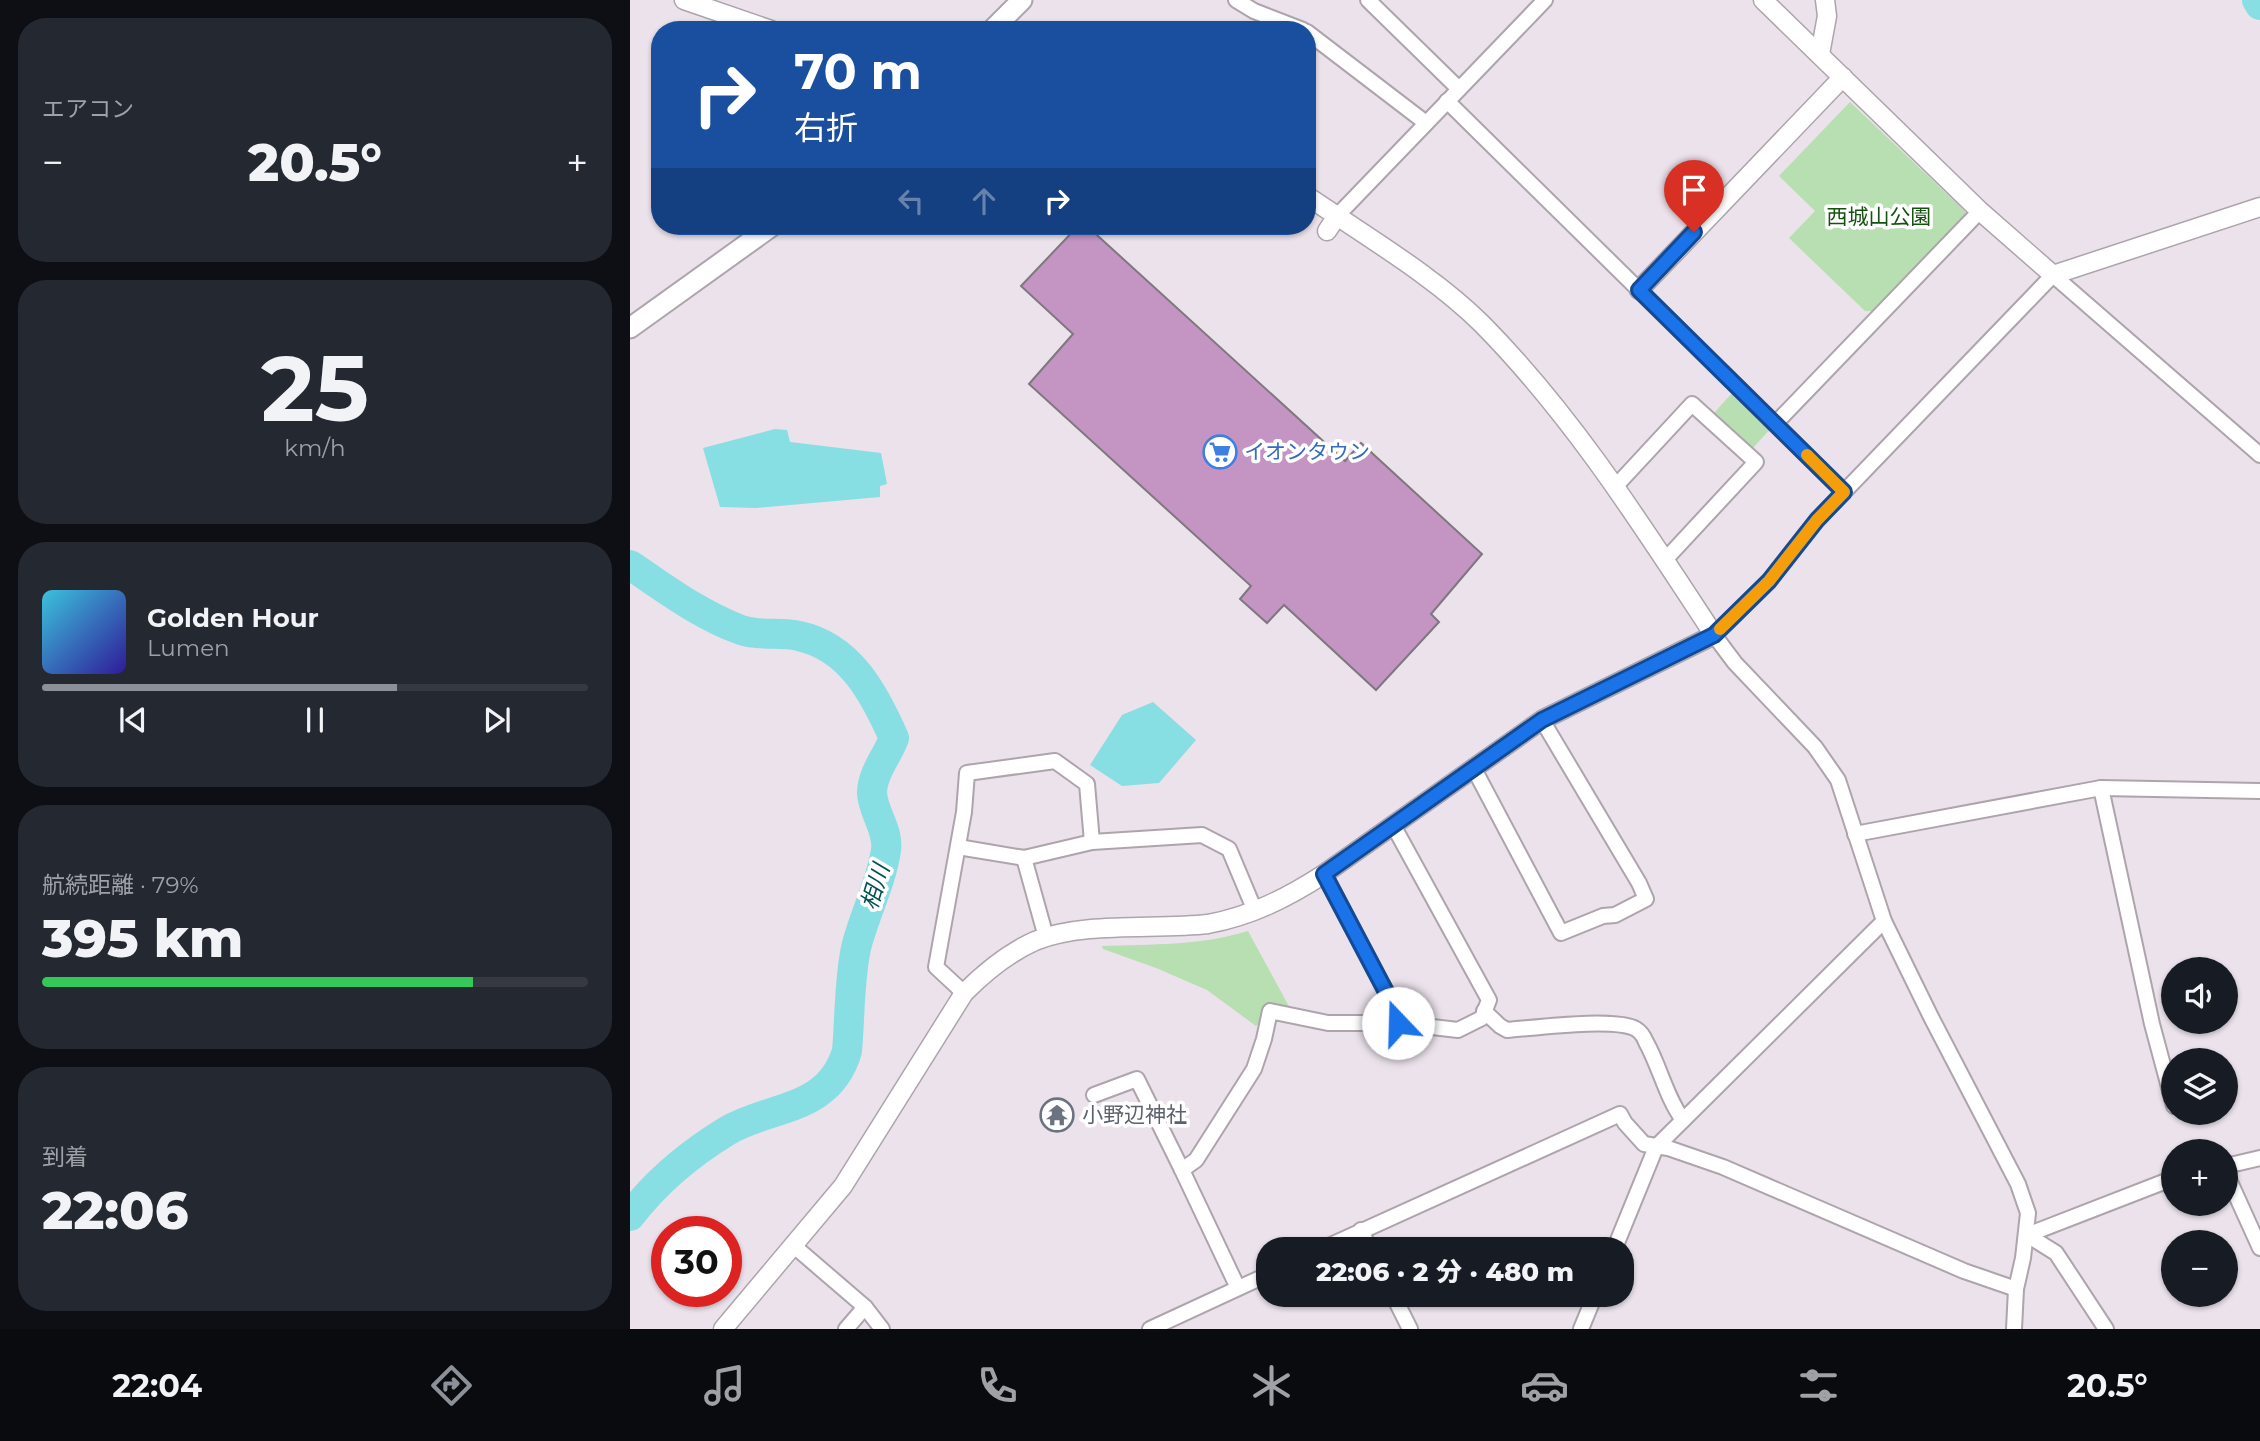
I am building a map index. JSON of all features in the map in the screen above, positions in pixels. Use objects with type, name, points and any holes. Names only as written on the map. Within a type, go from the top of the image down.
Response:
[{"type":"main road","points":[[1001,21],[1022,0]]},
{"type":"main road","points":[[630,328],[759,235]]},
{"type":"street","points":[[684,0],[745,21]]},
{"type":"street","points":[[1236,0],[1254,11],[1280,21]]},
{"type":"street","points":[[1368,0],[1459,89]]},
{"type":"street","points":[[1327,231],[1337,216],[1545,0]]},
{"type":"street","points":[[1763,0],[1980,211],[2260,455]]},
{"type":"street","points":[[1820,54],[1827,16],[1825,0]]},
{"type":"street","points":[[1316,39],[1426,123]]},
{"type":"street","points":[[1639,290],[1843,77]]},
{"type":"street","points":[[1447,101],[1844,492]]},
{"type":"street","points":[[1316,202],[1385,248],[1481,323],[1574,430],[1714,635],[1735,663],[1815,747],[1844,791],[1855,834],[1884,921],[2018,1184],[2028,1213],[2027,1235],[2016,1289],[2014,1329]]},
{"type":"street","points":[[723,1329],[844,1186],[964,993],[982,974],[1033,942],[1046,937],[1088,930],[1208,924],[1255,911],[1290,896],[1542,720],[1714,635],[1769,581],[1817,520],[2053,275],[2260,207]]},
{"type":"street","points":[[1774,424],[1980,211]]},
{"type":"street","points":[[1615,487],[1692,404],[1756,462],[1665,560]]},
{"type":"street","points":[[1474,767],[1560,933],[1603,916],[1615,915],[1646,899],[1542,720]]},
{"type":"street","points":[[964,993],[936,967],[958,847],[967,773],[1055,761],[1087,784],[1092,842]]},
{"type":"street","points":[[1855,834],[2101,788],[2260,791]]},
{"type":"street","points":[[2101,788],[2161,1058]]},
{"type":"street","points":[[1182,1170],[1196,1160],[1254,1069],[1270,1011],[1328,1023],[1398,1023],[1458,1030],[1482,1018],[1489,1000],[1393,825]]},
{"type":"street","points":[[958,847],[1024,858],[1092,842],[1202,835],[1229,849],[1255,911]]},
{"type":"street","points":[[1024,858],[1046,937]]},
{"type":"street","points":[[1324,874],[1394,1007],[1398,1023]]},
{"type":"street","points":[[1619,1237],[1656,1147],[1884,921]]},
{"type":"street","points":[[1484,1011],[1507,1030],[1596,1024],[1639,1030],[1675,1109],[1684,1120]]},
{"type":"street","points":[[1094,1095],[1137,1079],[1238,1288]]},
{"type":"street","points":[[1347,1237],[1620,1114],[1644,1144],[1668,1148],[1723,1167],[1964,1271],[2016,1289]]},
{"type":"street","points":[[2238,1163],[2260,1158]]},
{"type":"street","points":[[2027,1235],[2161,1183]]},
{"type":"street","points":[[2238,1199],[2260,1248]]},
{"type":"street","points":[[1361,1230],[1364,1237]]},
{"type":"street","points":[[2027,1235],[2056,1253],[2106,1329]]},
{"type":"street","points":[[794,1246],[865,1307],[882,1329]]},
{"type":"street","points":[[1150,1329],[1256,1280]]},
{"type":"street","points":[[846,1329],[865,1307]]},
{"type":"street","points":[[1399,1307],[1410,1329]]},
{"type":"street","points":[[1579,1327],[1589,1307]]},
{"type":"green space","name":"西城山公園","points":[[1850,102],[1965,211],[1967,218],[1876,311],[1865,311],[1789,238],[1815,211],[1779,176]]},
{"type":"green space","points":[[1733,392],[1771,428],[1752,449],[1714,413]]},
{"type":"green space","points":[[1248,931],[1291,1010],[1266,1005],[1262,1022],[1256,1026],[1207,990],[1103,949],[1102,946],[1194,942]]},
{"type":"water","points":[[775,429],[787,430],[790,442],[881,453],[887,484],[880,486],[880,497],[756,508],[720,507],[703,448]]},
{"type":"water","points":[[1153,702],[1196,740],[1159,783],[1122,786],[1090,765],[1122,715]]},
{"type":"building","name":"イオンタウン","points":[[1069,235],[1097,235],[1345,461],[1361,443],[1482,554],[1431,614],[1439,622],[1376,690],[1284,605],[1267,623],[1240,599],[1251,586],[1029,384],[1073,334],[1021,286]]},
{"type":"waterway","points":[[2257,0],[2260,5]]},
{"type":"waterway","name":"相川","points":[[630,565],[684,601],[726,624],[749,632],[799,636],[833,650],[869,689],[894,738],[877,771],[873,786],[873,800],[885,835],[886,850],[856,948],[847,1051],[838,1071],[827,1086],[813,1096],[744,1123],[714,1140],[662,1180],[630,1216]]},
{"type":"slow traffic","points":[[1720,629],[1769,581],[1817,520],[1844,492],[1807,455]]},
{"type":"place","name":"イオンタウン","points":[[1220,452]]},
{"type":"place","name":"小野辺神社","points":[[1057,1115]]},
{"type":"route","points":[[1398,1023],[1394,1007],[1324,874],[1542,720],[1714,635],[1769,581],[1817,520],[1844,492],[1639,290],[1694,232]]}]
